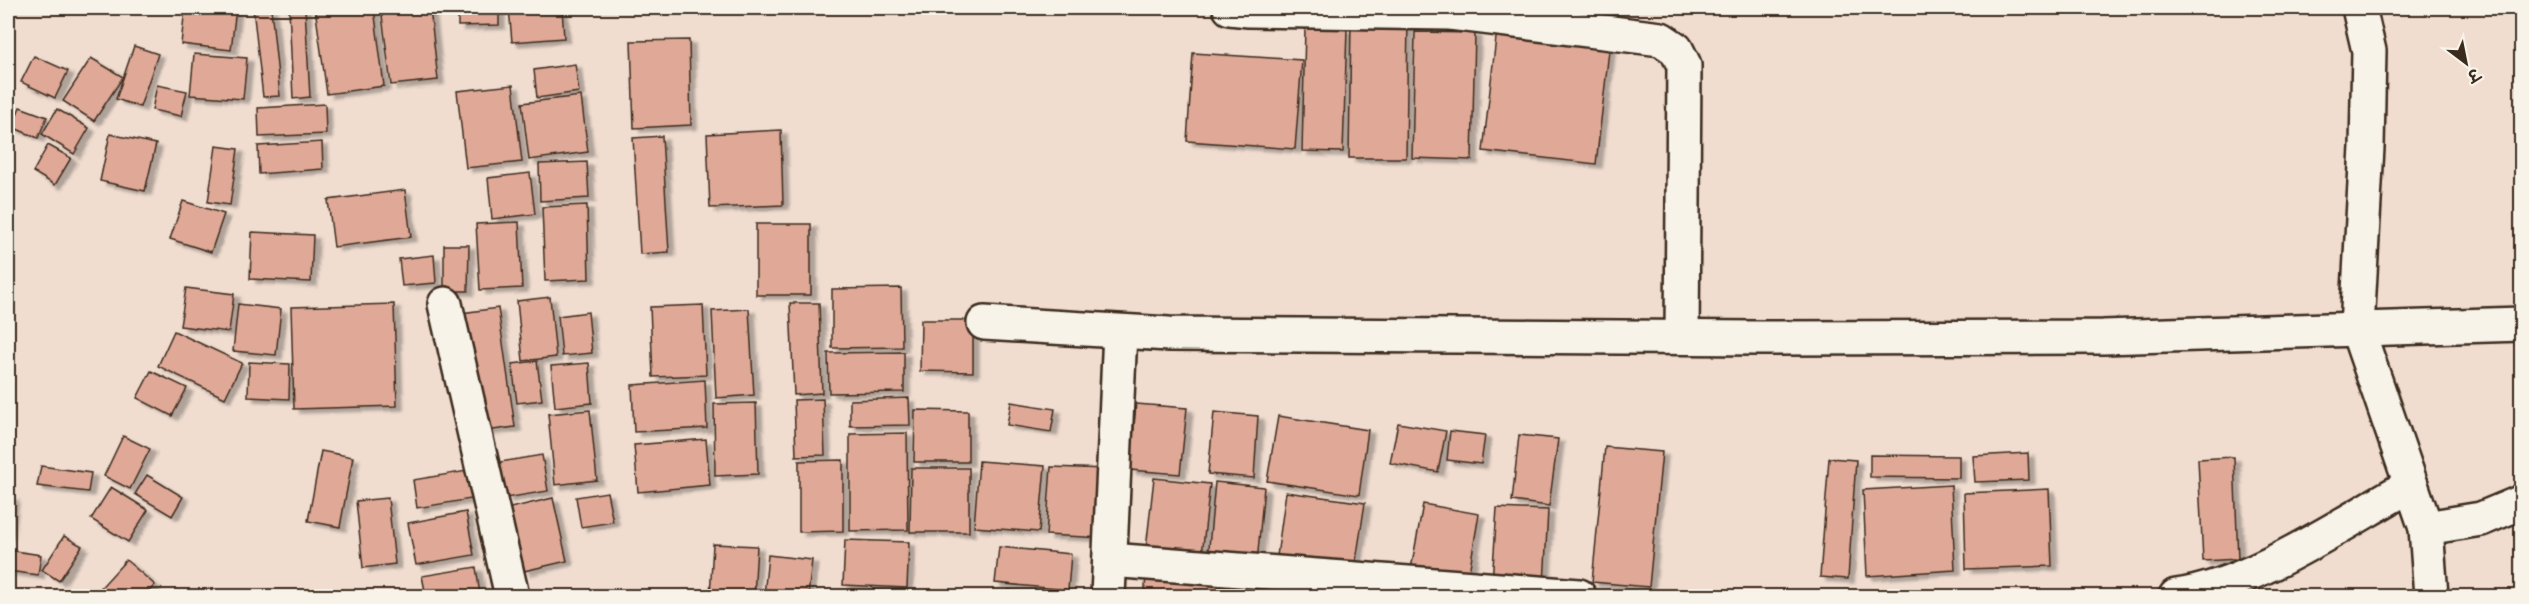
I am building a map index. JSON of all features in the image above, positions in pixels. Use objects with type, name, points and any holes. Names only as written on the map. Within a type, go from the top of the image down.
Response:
[{"type":"street","points":[[1230,8],[1450,13],[1660,39],[1676,49],[1683,65],[1682,337]]},
{"type":"street","points":[[2359,8],[2368,51],[2367,147],[2357,328],[2426,528],[2431,597]]},
{"type":"street","points":[[445,304],[512,597]]},
{"type":"street","points":[[984,323],[1120,332],[1682,337],[2114,337],[2522,324]]},
{"type":"street","points":[[1108,597],[1120,332]]},
{"type":"street","points":[[2176,597],[2196,594],[2254,573],[2411,485]]},
{"type":"street","points":[[2426,528],[2481,519],[2522,501]]},
{"type":"street","points":[[1110,560],[1579,597]]},
{"type":"building","points":[[185,8],[236,8],[231,50],[181,44]]},
{"type":"building","points":[[253,8],[271,8],[280,96],[263,97]]},
{"type":"building","points":[[289,8],[305,8],[310,97],[293,99]]},
{"type":"building","points":[[315,8],[374,8],[384,86],[327,94]]},
{"type":"building","points":[[381,8],[430,8],[438,80],[391,85]]},
{"type":"building","points":[[458,8],[499,8],[499,25],[458,26]]},
{"type":"building","points":[[509,8],[562,8],[564,38],[512,42]]},
{"type":"building","points":[[1534,8],[1608,8],[1608,13]]},
{"type":"building","points":[[1351,19],[1408,19],[1406,158],[1349,158]]},
{"type":"building","points":[[1305,28],[1347,29],[1343,152],[1302,151]]},
{"type":"building","points":[[1497,29],[1610,42],[1596,164],[1483,151]]},
{"type":"building","points":[[1415,32],[1475,33],[1472,160],[1412,158]]},
{"type":"building","points":[[689,40],[691,125],[634,128],[631,41]]},
{"type":"building","points":[[134,46],[158,54],[140,107],[116,99]]},
{"type":"building","points":[[1193,53],[1302,60],[1295,149],[1187,141]]},
{"type":"building","points":[[194,54],[247,58],[243,99],[190,95]]},
{"type":"building","points":[[34,56],[68,71],[55,98],[21,82]]},
{"type":"building","points":[[91,58],[123,77],[94,121],[63,101]]},
{"type":"building","points":[[575,64],[579,92],[537,98],[534,70]]},
{"type":"building","points":[[157,85],[187,91],[181,116],[152,110]]},
{"type":"building","points":[[513,85],[522,162],[466,168],[457,91]]},
{"type":"building","points":[[581,96],[588,152],[529,160],[522,103]]},
{"type":"building","points":[[325,104],[326,134],[259,137],[258,108]]},
{"type":"building","points":[[20,107],[47,117],[38,138],[12,127]]},
{"type":"building","points":[[57,109],[89,128],[74,154],[42,134]]},
{"type":"building","points":[[781,130],[783,205],[710,208],[707,134]]},
{"type":"building","points":[[110,134],[156,144],[145,191],[100,181]]},
{"type":"building","points":[[662,136],[669,252],[640,254],[633,138]]},
{"type":"building","points":[[322,142],[323,169],[259,174],[258,146]]},
{"type":"building","points":[[48,145],[71,158],[55,185],[33,172]]},
{"type":"building","points":[[216,146],[238,149],[230,205],[208,202]]},
{"type":"building","points":[[587,162],[589,198],[540,201],[539,164]]},
{"type":"building","points":[[530,173],[535,214],[492,219],[488,178]]},
{"type":"building","points":[[405,190],[411,237],[334,247],[328,200]]},
{"type":"building","points":[[183,201],[224,214],[211,252],[170,239]]},
{"type":"building","points":[[587,205],[589,279],[545,281],[542,207]]},
{"type":"building","points":[[519,222],[522,288],[480,290],[476,224]]},
{"type":"building","points":[[756,224],[811,224],[811,295],[756,295]]},
{"type":"building","points":[[252,232],[313,235],[311,282],[250,279]]},
{"type":"building","points":[[444,245],[469,245],[468,291],[444,291]]},
{"type":"building","points":[[434,255],[436,283],[402,286],[399,259]]},
{"type":"building","points":[[186,288],[234,294],[229,332],[180,326]]},
{"type":"building","points":[[901,288],[902,347],[832,348],[832,289]]},
{"type":"building","points":[[550,297],[556,357],[523,361],[517,301]]},
{"type":"building","points":[[790,303],[819,303],[822,393],[794,395]]},
{"type":"building","points":[[238,304],[281,309],[276,355],[233,351]]},
{"type":"building","points":[[394,304],[397,406],[294,409],[291,307]]},
{"type":"building","points":[[703,305],[706,375],[653,377],[650,307]]},
{"type":"building","points":[[498,308],[515,427],[478,432],[461,313]]},
{"type":"building","points":[[749,309],[754,395],[716,398],[712,311]]},
{"type":"building","points":[[588,312],[592,353],[562,356],[558,316]]},
{"type":"building","points":[[921,320],[973,320],[973,372],[920,371]]},
{"type":"building","points":[[174,331],[242,363],[225,398],[158,366]]},
{"type":"building","points":[[904,352],[904,392],[829,393],[828,353]]},
{"type":"building","points":[[537,361],[542,400],[517,403],[512,364]]},
{"type":"building","points":[[249,362],[290,364],[289,399],[248,397]]},
{"type":"building","points":[[589,363],[592,403],[555,407],[551,366]]},
{"type":"building","points":[[151,371],[187,388],[172,416],[137,398]]},
{"type":"building","points":[[705,380],[707,428],[634,432],[632,385]]},
{"type":"building","points":[[909,398],[910,425],[850,426],[850,400]]},
{"type":"building","points":[[823,399],[825,455],[796,456],[794,400]]},
{"type":"building","points":[[1011,402],[1055,409],[1051,432],[1007,425]]},
{"type":"building","points":[[756,403],[758,474],[715,476],[714,404]]},
{"type":"building","points":[[1136,404],[1187,408],[1180,474],[1130,470]]},
{"type":"building","points":[[590,410],[597,480],[555,485],[548,414]]},
{"type":"building","points":[[915,410],[968,411],[968,462],[914,462]]},
{"type":"building","points":[[1214,412],[1258,416],[1254,478],[1208,474]]},
{"type":"building","points":[[1278,416],[1368,430],[1359,495],[1267,481]]},
{"type":"building","points":[[1398,423],[1446,431],[1438,472],[1390,463]]},
{"type":"building","points":[[1450,431],[1485,435],[1481,464],[1447,460]]},
{"type":"building","points":[[907,433],[908,530],[850,531],[850,434]]},
{"type":"building","points":[[1519,435],[1558,439],[1549,506],[1512,501]]},
{"type":"building","points":[[123,436],[150,449],[130,489],[104,476]]},
{"type":"building","points":[[706,439],[710,485],[638,492],[634,445]]},
{"type":"building","points":[[1605,447],[1662,452],[1649,587],[1592,582]]},
{"type":"building","points":[[321,451],[353,457],[340,527],[308,521]]},
{"type":"building","points":[[2028,453],[2029,480],[1975,482],[1973,456]]},
{"type":"building","points":[[542,455],[548,491],[506,498],[500,462]]},
{"type":"building","points":[[1870,455],[1959,456],[1959,478],[1870,477]]},
{"type":"building","points":[[2234,457],[2238,559],[2203,561],[2198,459]]},
{"type":"building","points":[[1829,458],[1856,460],[1848,579],[1820,577]]},
{"type":"building","points":[[843,460],[843,531],[799,532],[799,461]]},
{"type":"building","points":[[979,461],[1045,466],[1039,532],[974,527]]},
{"type":"building","points":[[41,466],[91,473],[88,492],[37,486]]},
{"type":"building","points":[[1051,467],[1107,469],[1103,538],[1046,535]]},
{"type":"building","points":[[911,468],[969,468],[969,532],[910,532]]},
{"type":"building","points":[[467,471],[471,499],[417,508],[413,480]]},
{"type":"building","points":[[147,475],[183,497],[172,516],[135,494]]},
{"type":"building","points":[[1154,478],[1210,484],[1202,555],[1146,549]]},
{"type":"building","points":[[1215,482],[1264,487],[1257,563],[1208,558]]},
{"type":"building","points":[[1951,485],[1955,570],[1867,576],[1863,490]]},
{"type":"building","points":[[111,487],[148,510],[128,542],[91,519]]},
{"type":"building","points":[[2049,489],[2052,566],[1966,569],[1964,493]]},
{"type":"building","points":[[607,492],[613,522],[581,527],[576,497]]},
{"type":"building","points":[[1286,492],[1365,503],[1354,574],[1276,563]]},
{"type":"building","points":[[8,496],[13,497],[8,537]]},
{"type":"building","points":[[388,498],[395,564],[363,568],[356,501]]},
{"type":"building","points":[[553,498],[567,561],[524,571],[510,508]]},
{"type":"building","points":[[1423,504],[1479,514],[1468,579],[1411,569]]},
{"type":"building","points":[[1497,508],[1548,510],[1544,585],[1492,582]]},
{"type":"building","points":[[466,512],[474,555],[416,565],[408,523]]},
{"type":"building","points":[[64,536],[82,546],[59,581],[42,570]]},
{"type":"building","points":[[845,540],[909,542],[907,588],[843,585]]},
{"type":"building","points":[[713,544],[757,546],[754,596],[710,596]]},
{"type":"building","points":[[999,547],[1071,554],[1068,590],[995,583]]},
{"type":"building","points":[[8,550],[41,555],[38,575],[8,571]]},
{"type":"building","points":[[768,555],[812,560],[808,596],[764,596]]},
{"type":"building","points":[[126,560],[155,585],[144,596],[98,596],[95,594]]},
{"type":"building","points":[[476,567],[480,595],[426,596],[422,576]]},
{"type":"building","points":[[1147,569],[1261,582],[1260,596],[1144,596]]},
{"type":"building","points":[[1008,590],[1054,596],[1007,596]]},
{"type":"building","points":[[349,591],[371,596],[348,596]]},
{"type":"building","points":[[858,594],[905,596],[858,596]]}]
